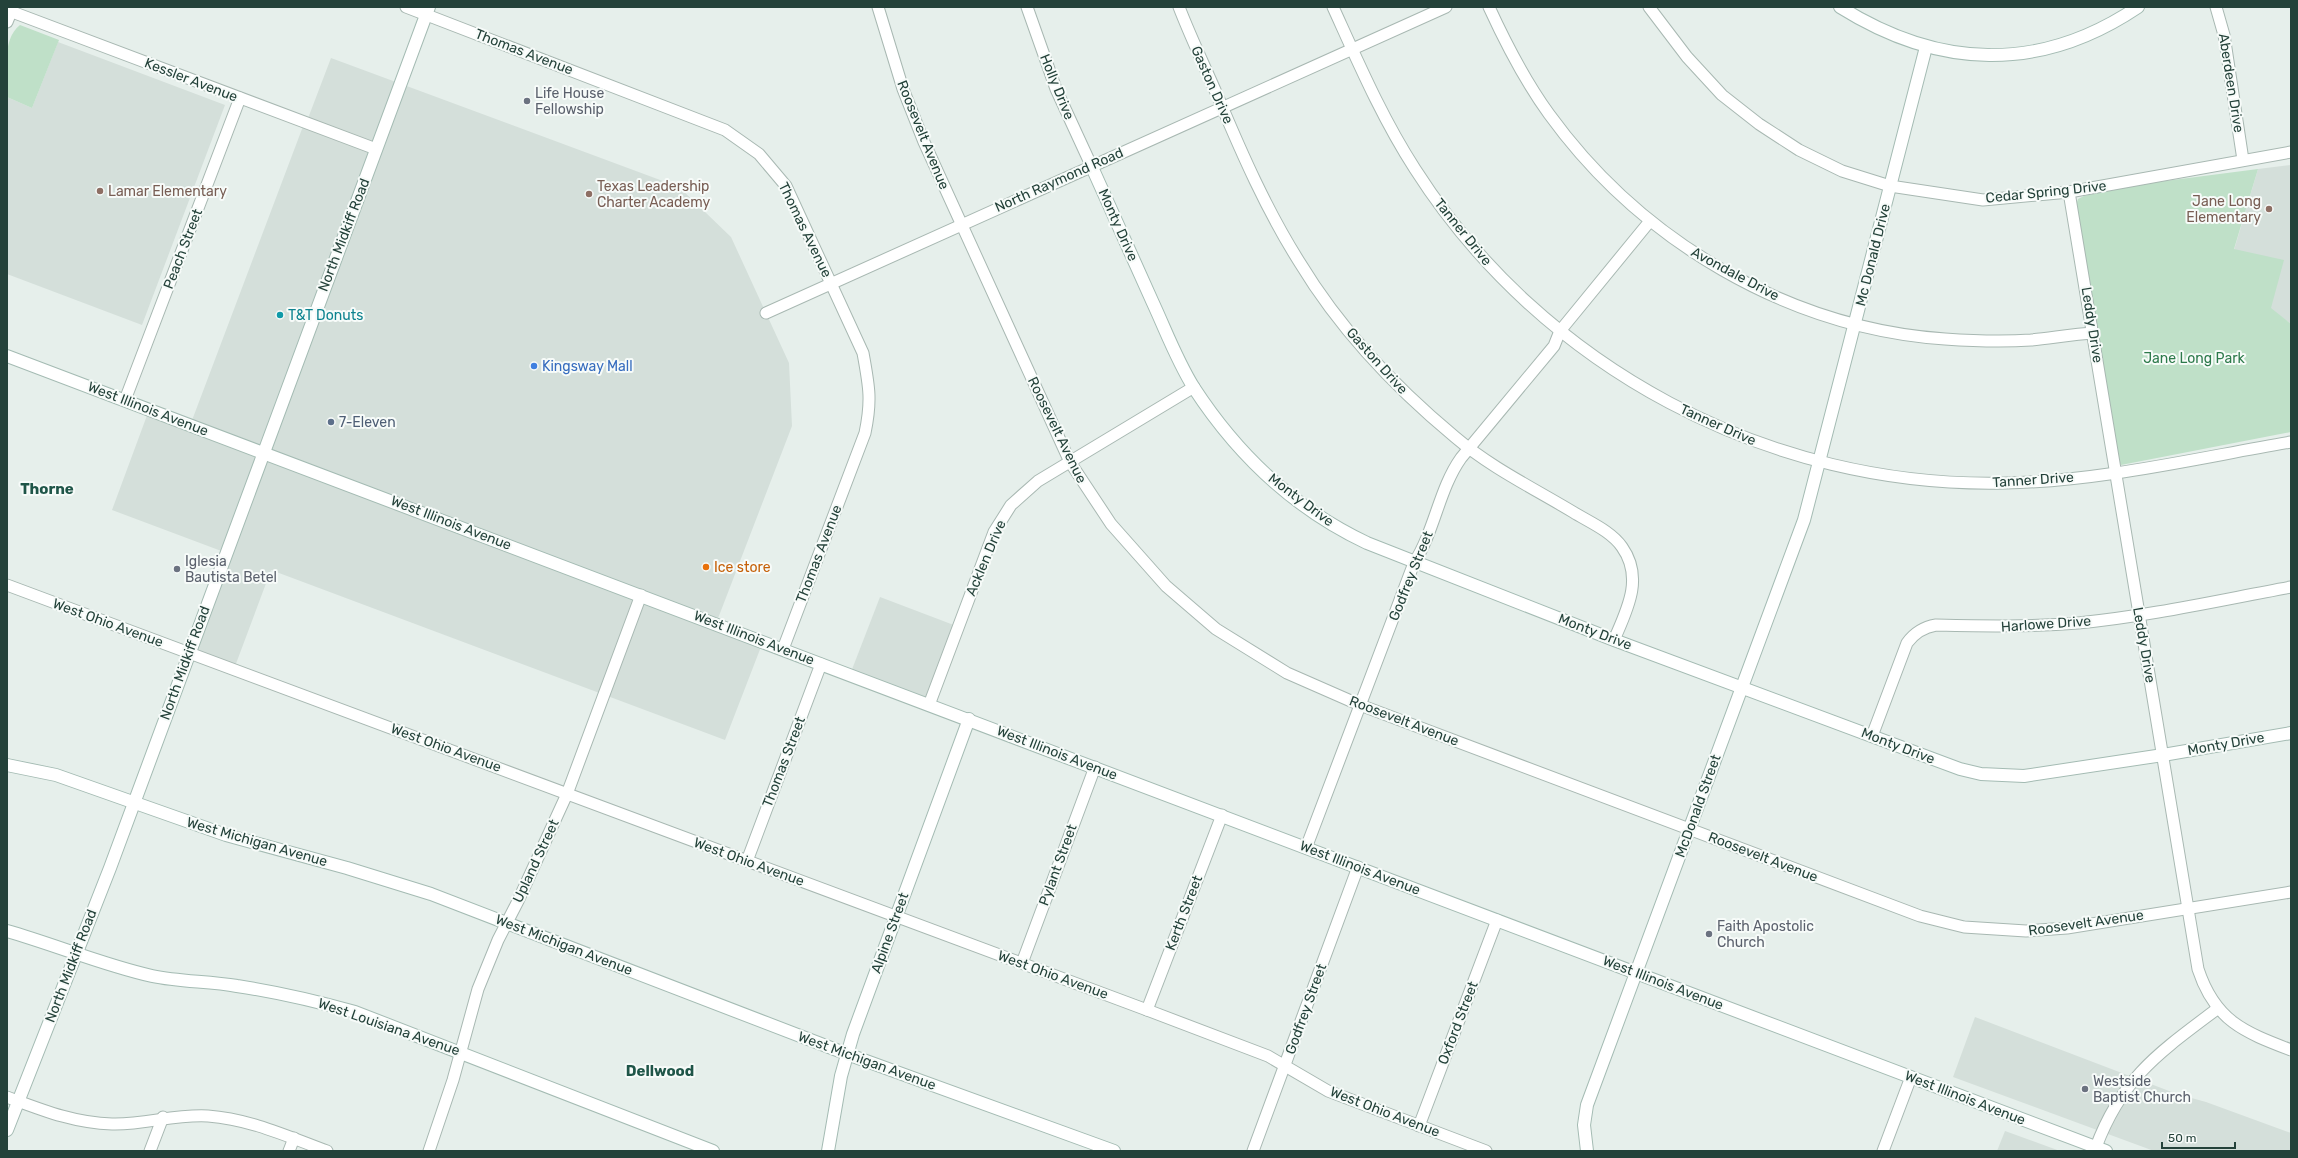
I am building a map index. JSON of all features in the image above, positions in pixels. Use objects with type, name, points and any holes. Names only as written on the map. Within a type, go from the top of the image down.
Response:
[{"type":"street","name":"Thomas Avenue","points":[[406,7],[428,11],[715,125],[738,137],[768,163],[786,186],[865,360],[870,387],[868,418],[864,437],[783,649]]},
{"type":"street","name":"Roosevelt Avenue","points":[[878,7],[910,107],[961,224],[1070,462],[1116,531],[1147,566],[1188,606],[1216,629],[1263,660],[1304,682],[1360,705],[1920,916],[1964,927],[2021,932],[2055,929],[2291,892]]},
{"type":"street","name":"Holly Drive","points":[[1027,7],[1056,89],[1091,165]]},
{"type":"street","name":"Gaston Drive","points":[[1179,7],[1264,200],[1300,263],[1347,328],[1383,369],[1420,407],[1470,449],[1599,528],[1622,546],[1632,569],[1633,587],[1626,611],[1614,640]]},
{"type":"street","name":"Tanner Drive","points":[[1332,7],[1383,116],[1414,168],[1435,198],[1490,265],[1560,331],[1594,357],[1633,384],[1690,414],[1729,432],[1767,446],[1820,462],[1873,474],[1963,483],[2046,481],[2116,473],[2291,442]]},
{"type":"street","name":"North Raymond Road","points":[[766,313],[1091,165],[1223,109],[1352,48],[1446,7]]},
{"type":"street","name":"Avondale Drive","points":[[1489,7],[1513,56],[1549,114],[1600,175],[1650,220],[1696,254],[1746,283],[1803,307],[1856,324],[1906,334],[1964,340],[2030,340],[2094,333]]},
{"type":"street","name":"Cedar Spring Drive","points":[[1649,7],[1687,58],[1722,95],[1759,124],[1799,150],[1830,165],[1890,186],[1983,200],[2070,192],[2291,152]]},
{"type":"street","points":[[1840,7],[1885,32],[1926,47],[1963,54],[2022,54],[2063,44],[2113,24],[2138,7]]},
{"type":"street","name":"Aberdeen Drive","points":[[2216,7],[2224,35],[2243,160]]},
{"type":"street","name":"North Midkiff Road","points":[[7,1130],[12,1099],[76,953],[428,11]]},
{"type":"street","name":"Kessler Avenue","points":[[9,13],[376,149]]},
{"type":"street","name":"Mc Donald Drive","points":[[1820,462],[1926,47]]},
{"type":"street","name":"Peach Street","points":[[125,400],[240,98]]},
{"type":"street","name":"Monty Drive","points":[[1091,165],[1176,354],[1194,387],[1213,416],[1241,449],[1288,494],[1323,519],[1355,537],[1414,563],[1614,640],[1960,769],[2010,776],[2024,776],[2163,755],[2291,733]]},
{"type":"street","name":"Leddy Drive","points":[[2070,192],[2198,969],[2203,985],[2217,1009],[2236,1026],[2251,1035],[2291,1050]]},
{"type":"street","points":[[1560,331],[1650,220]]},
{"type":"street","name":"Godfrey Street","points":[[1306,848],[1414,563],[1422,550],[1448,480],[1458,463],[1554,346],[1560,331]]},
{"type":"street","name":"West Illinois Avenue","points":[[7,356],[2101,1149]]},
{"type":"street","name":"Acklen Drive","points":[[929,705],[1000,520],[1011,505],[1033,485],[1194,387]]},
{"type":"street","name":"McDonald Street","points":[[1587,1151],[1584,1125],[1585,1111],[1800,534],[1820,462]]},
{"type":"street","name":"West Ohio Avenue","points":[[7,585],[1268,1056],[1328,1091],[1486,1151]]},
{"type":"street","name":"Harlowe Drive","points":[[1872,736],[1907,643],[1923,628],[1936,625],[1985,627],[2050,625],[2139,614],[2291,587]]},
{"type":"street","name":"Upland Street","points":[[429,1151],[478,990],[506,923],[518,901],[567,794],[641,595]]},
{"type":"street","name":"Thomas Street","points":[[747,861],[821,664]]},
{"type":"street","name":"Alpine Street","points":[[828,1151],[847,1054],[853,1034],[969,720]]},
{"type":"street","name":"West Michigan Avenue","points":[[7,765],[56,775],[226,836],[403,885],[847,1054],[1114,1151]]},
{"type":"street","name":"Pylant Street","points":[[1022,963],[1095,767]]},
{"type":"street","name":"Kerth Street","points":[[1147,1010],[1222,815]]},
{"type":"street","name":"Godfrey Street","points":[[1253,1151],[1358,867]]},
{"type":"street","name":"Oxford Street","points":[[1419,1126],[1497,920]]},
{"type":"street","name":"West Louisiana Avenue","points":[[7,932],[30,937],[119,968],[154,976],[236,986],[303,998],[355,1012],[713,1151]]},
{"type":"street","points":[[2101,1149],[2110,1114],[2140,1072],[2217,1009]]},
{"type":"street","points":[[1883,1151],[1911,1078]]},
{"type":"street","points":[[12,1099],[51,1114],[91,1123],[129,1123],[163,1117],[197,1115],[226,1118],[260,1126],[328,1151]]},
{"type":"street","points":[[150,1151],[163,1117]]},
{"type":"street","points":[[289,1151],[294,1138]]},
{"type":"shaded area","name":"Lamar Elementary","points":[[58,42],[225,105],[142,325],[7,274],[7,97],[32,108]]},
{"type":"shaded area","points":[[331,58],[679,187],[731,237],[789,363],[792,426],[717,621],[764,639],[725,740],[271,570],[234,669],[193,653],[224,552],[112,510],[149,410],[191,423],[305,121],[307,121]]},
{"type":"shaded area","name":"Jane Long Elementary","points":[[2291,165],[2291,324],[2271,309],[2234,250],[2258,169]]},
{"type":"shaded area","points":[[880,597],[959,627],[931,702],[851,672]]},
{"type":"shaded area","points":[[1975,1017],[2177,1094],[2206,1102],[2291,1133],[2291,1151],[2154,1151],[1953,1077]]},
{"type":"shaded area","points":[[2005,1131],[2060,1151],[1997,1151]]},
{"type":"green space","points":[[20,25],[59,40],[32,108],[7,97],[6,58],[10,39],[14,31]]},
{"type":"green space","name":"Jane Long Park","points":[[2258,169],[2234,249],[2284,260],[2271,308],[2291,324],[2291,432],[2121,465],[2118,458],[2076,205],[2078,199],[2084,196],[2134,185]]},
{"type":"place","name":"Life House Fellowship","points":[[527,101]]},
{"type":"place","name":"Lamar Elementary","points":[[100,191]]},
{"type":"place","name":"Texas Leadership Charter Academy","points":[[589,194]]},
{"type":"place","name":"Jane Long Elementary","points":[[2269,209]]},
{"type":"place","name":"T&T Donuts","points":[[280,315]]},
{"type":"place","name":"Kingsway Mall","points":[[534,366]]},
{"type":"place","name":"7-Eleven","points":[[331,422]]},
{"type":"place","name":"Ice store","points":[[706,567]]},
{"type":"place","name":"Iglesia Bautista Betel","points":[[177,569]]},
{"type":"place","name":"Faith Apostolic Church","points":[[1709,934]]},
{"type":"place","name":"Westside Baptist Church","points":[[2085,1089]]},
{"type":"district","name":"Thorne","points":[[47,489]]},
{"type":"district","name":"Dellwood","points":[[660,1071]]}]
